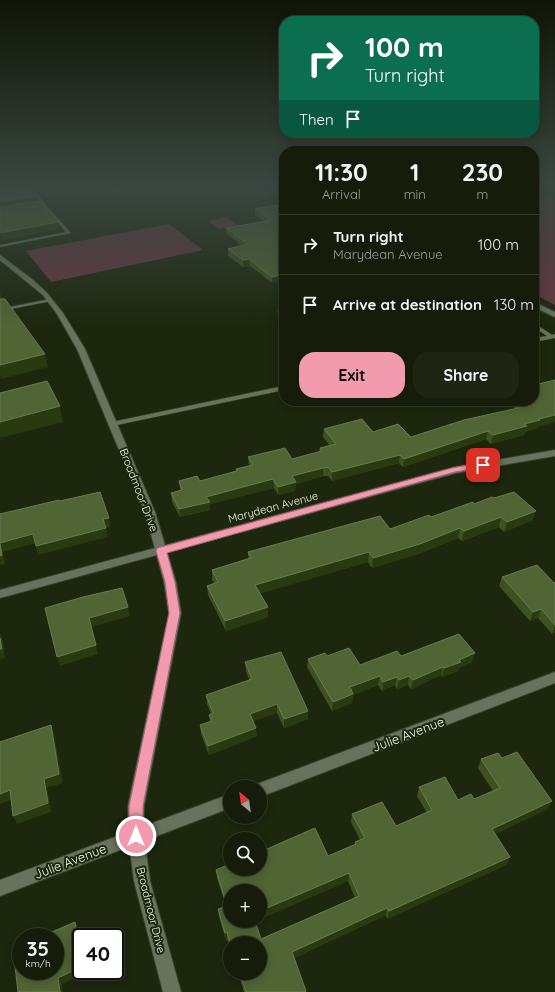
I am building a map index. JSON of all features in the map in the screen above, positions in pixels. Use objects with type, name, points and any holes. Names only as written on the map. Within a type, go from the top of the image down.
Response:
[{"type":"street","name":"Broadmoor Drive","points":[[0,257],[31,281],[50,300],[60,313],[81,349],[150,512],[170,582],[175,613],[136,806],[136,836],[142,881],[172,992]]},
{"type":"street","points":[[539,307],[555,315]]},
{"type":"street","name":"Marydean Avenue","points":[[0,594],[455,470],[555,453]]},
{"type":"street","name":"Julie Avenue","points":[[267,787],[555,677]]},
{"type":"street","name":"Julie Avenue","points":[[0,888],[223,804]]},
{"type":"lane","points":[[0,246],[67,234]]},
{"type":"lane","points":[[0,310],[50,300]]},
{"type":"lane","points":[[539,328],[554,337]]},
{"type":"lane","points":[[539,340],[554,337]]},
{"type":"lane","points":[[112,424],[279,389]]},
{"type":"shaded area","points":[[114,234],[182,234],[203,250],[51,282],[26,251]]},
{"type":"shaded area","points":[[539,234],[555,234],[555,305],[539,297]]},
{"type":"building","points":[[235,234],[279,234],[279,275],[272,277],[249,259],[243,260],[228,249],[248,244]]},
{"type":"building","points":[[0,299],[5,299],[45,354],[0,365]]},
{"type":"building","points":[[555,380],[555,415],[524,424],[527,426],[493,435],[488,431],[404,459],[400,455],[332,472],[328,467],[323,468],[292,476],[296,482],[278,487],[273,479],[206,497],[210,502],[179,509],[171,493],[182,490],[179,481],[197,476],[200,481],[253,465],[248,457],[285,448],[292,459],[322,451],[320,448],[336,444],[324,429],[362,419],[373,432],[398,424],[411,437],[464,420],[518,408],[517,406],[539,406],[539,384]]},
{"type":"building","points":[[47,381],[60,406],[0,422],[0,393]]},
{"type":"building","points":[[100,492],[109,518],[103,519],[106,528],[36,546],[33,534],[0,543],[0,514]]},
{"type":"building","points":[[514,492],[536,511],[507,522],[501,517],[464,531],[460,528],[420,544],[373,558],[369,552],[255,585],[268,607],[225,621],[207,586],[218,582],[212,570],[251,558],[248,552],[380,516],[390,529],[429,515],[431,517],[473,502],[474,504],[492,497],[494,498]]},
{"type":"building","points":[[0,544],[2,555],[0,556]]},
{"type":"building","points":[[537,565],[554,583],[555,582],[555,625],[541,609],[533,612],[502,577]]},
{"type":"building","points":[[122,588],[128,607],[89,618],[96,645],[57,657],[45,608]]},
{"type":"building","points":[[459,634],[475,653],[459,660],[461,662],[444,668],[443,667],[413,680],[409,676],[399,680],[397,677],[383,682],[380,676],[350,687],[353,694],[333,702],[308,659],[325,653],[327,656],[349,648],[360,665],[397,651],[401,656]]},
{"type":"building","points":[[0,638],[2,649],[0,649]]},
{"type":"building","points":[[281,652],[308,711],[284,719],[277,704],[250,714],[256,728],[208,746],[200,725],[212,721],[209,715],[213,713],[206,695],[252,679],[245,662]]},
{"type":"building","points":[[51,725],[59,774],[44,779],[48,803],[13,816],[10,790],[0,794],[0,742]]},
{"type":"building","points":[[517,752],[552,801],[492,829],[510,857],[389,911],[387,908],[292,952],[306,991],[305,992],[246,992],[242,980],[267,980],[267,936],[359,896],[349,873],[267,908],[267,884],[223,884],[223,893],[216,870],[223,867],[223,876],[267,876],[267,849],[315,828],[328,856],[356,844],[355,842],[365,838],[352,814],[382,802],[396,826],[432,810],[419,787],[445,777],[458,800],[471,794],[474,799],[500,788],[481,759],[498,753],[502,758]]},
{"type":"building","points":[[223,907],[223,926],[218,909]]},
{"type":"building","points":[[75,922],[76,928],[72,928],[72,971],[64,975],[64,928],[61,928]]},
{"type":"building","points":[[224,928],[257,928],[260,936],[228,936],[227,932],[225,933]]},
{"type":"building","points":[[17,980],[58,980],[60,992],[18,992]]},
{"type":"route","points":[[136,836],[136,806],[175,613],[170,582],[161,551],[455,470],[483,465]]}]
